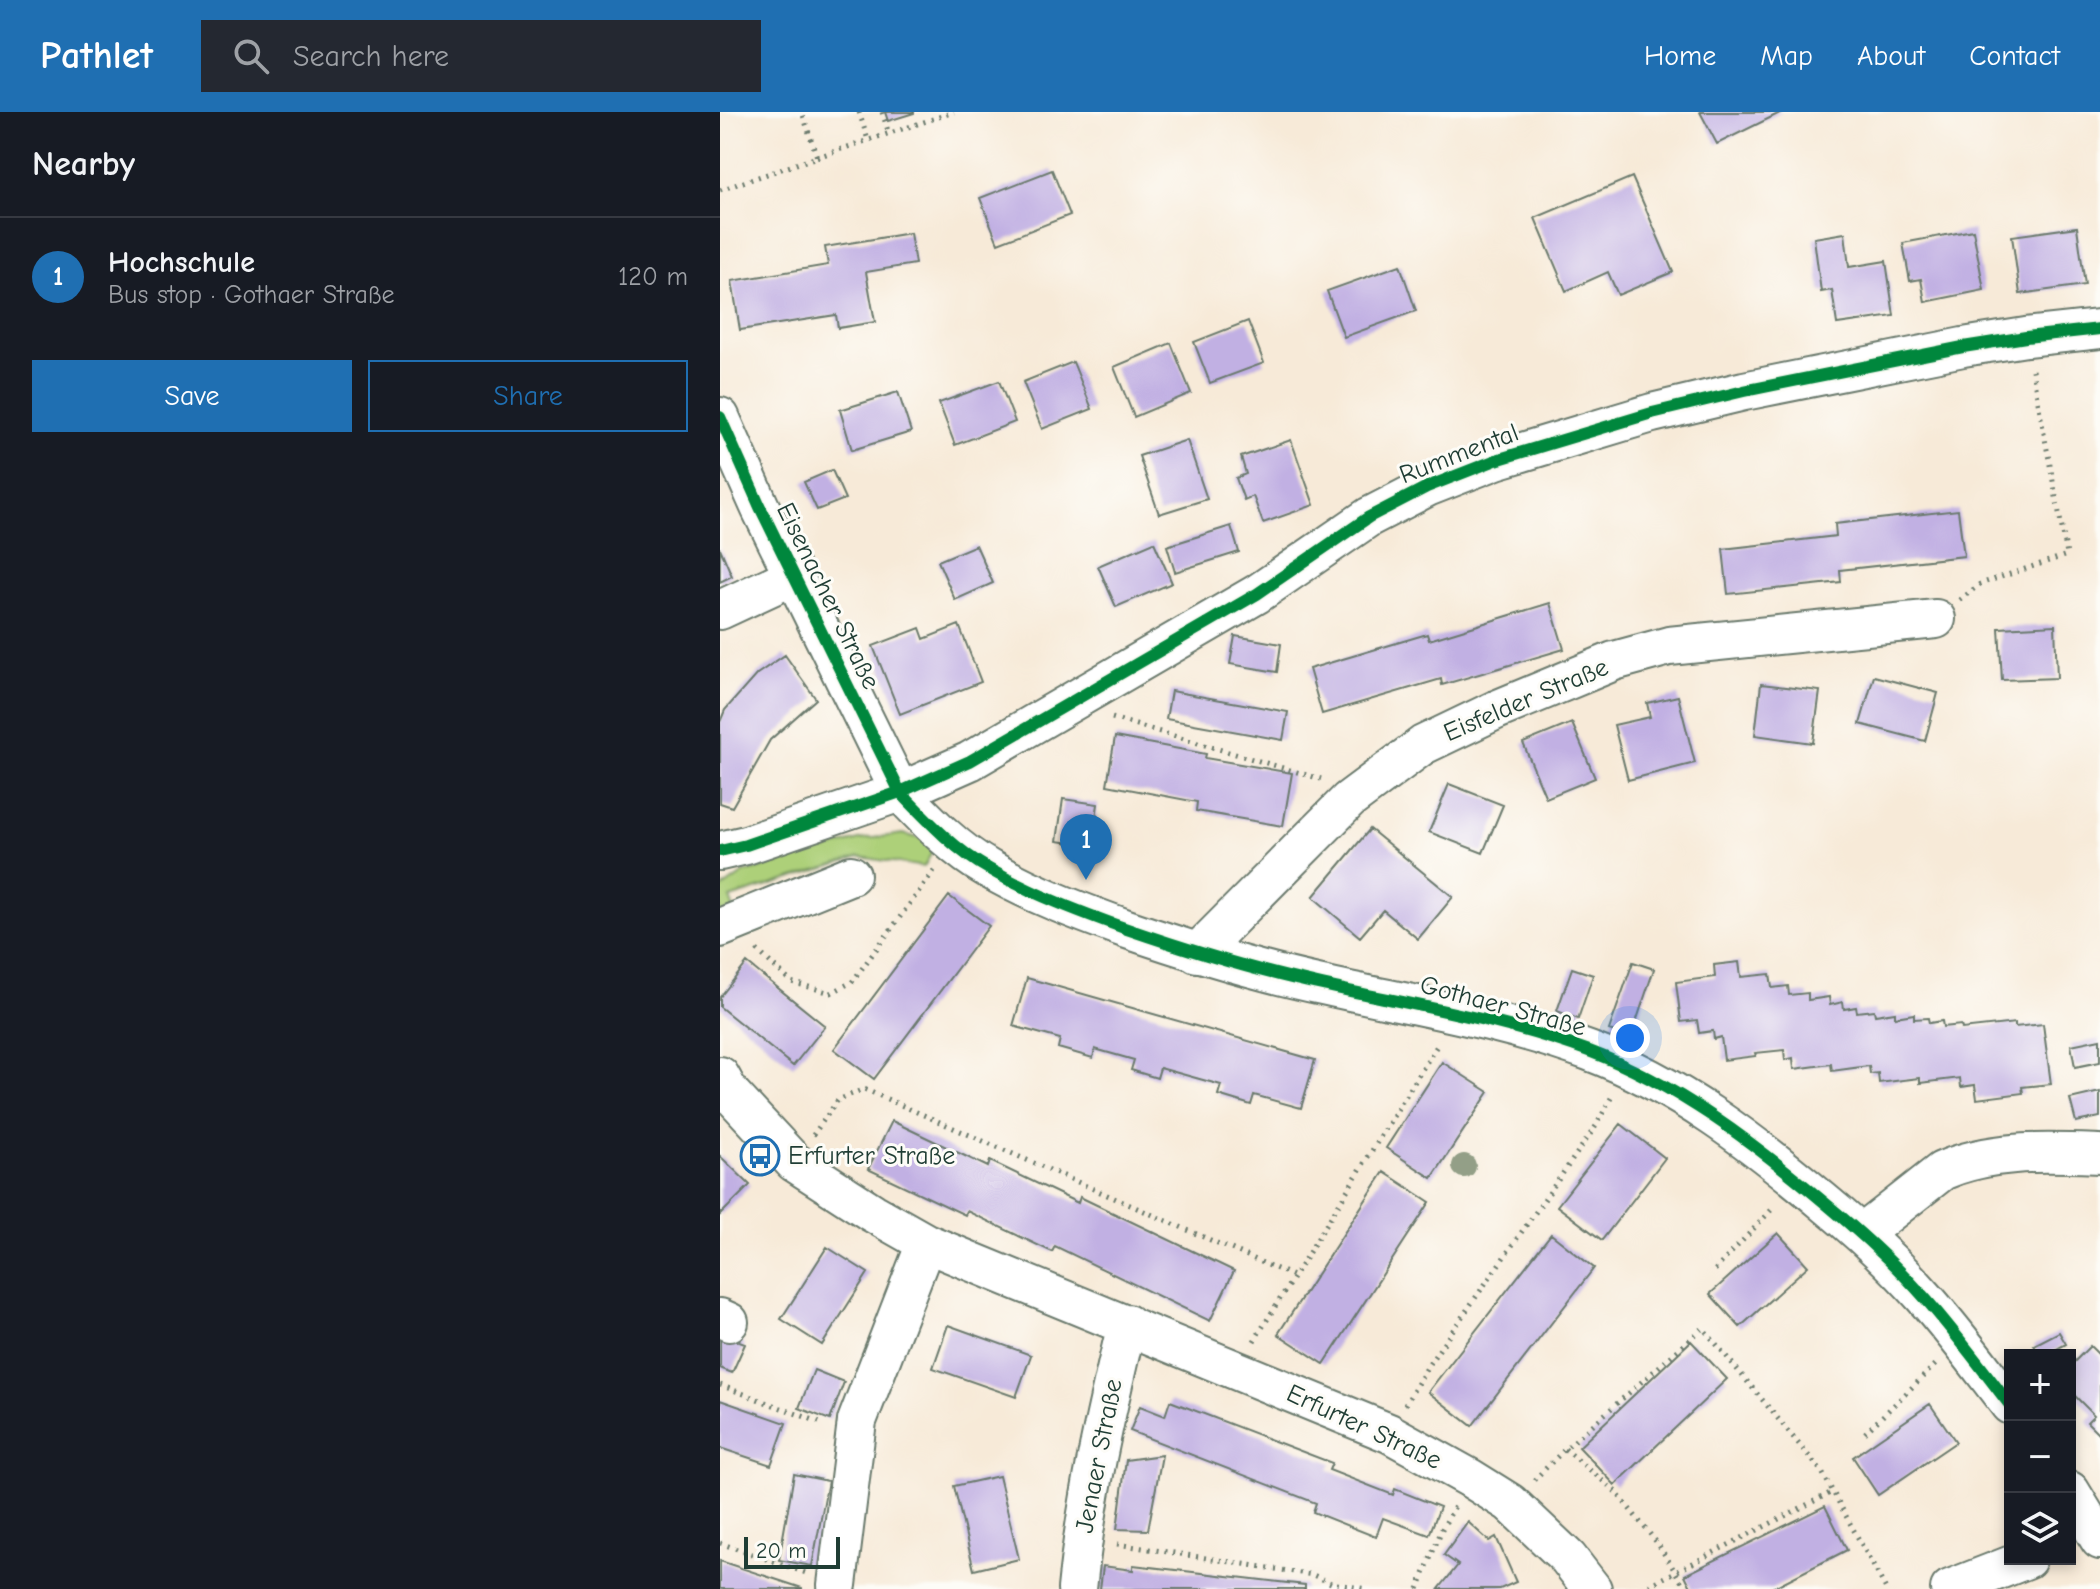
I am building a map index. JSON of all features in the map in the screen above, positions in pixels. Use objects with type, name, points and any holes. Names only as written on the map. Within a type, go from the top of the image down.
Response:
[{"type":"street","name":"Rummental","points":[[720,851],[900,792],[970,761],[1257,594],[1369,517],[1427,487],[1496,460],[1652,413],[1744,391],[1963,347],[2100,329]]},
{"type":"street","name":"Eisenacher Straße","points":[[720,417],[793,576],[900,792]]},
{"type":"street","points":[[720,610],[793,576]]},
{"type":"street","name":"Eisfelder Straße","points":[[1197,953],[1349,800],[1423,745],[1496,710],[1614,661],[1669,646],[1936,619]]},
{"type":"street","name":"Gothaer Straße","points":[[900,792],[927,821],[987,869],[1074,910],[1197,953],[1319,985],[1517,1027],[1591,1052],[1680,1096],[1728,1126],[1862,1234],[1922,1294],[2004,1397]]},
{"type":"street","points":[[724,926],[851,875]]},
{"type":"street","name":"Erfurter Straße","points":[[723,1090],[794,1162],[926,1243],[1389,1433],[1470,1478],[1510,1503],[1568,1558],[1592,1589]]},
{"type":"street","points":[[1862,1234],[1942,1171],[1957,1164],[1987,1156],[2055,1152],[2100,1154]]},
{"type":"street","points":[[837,1585],[857,1421],[926,1243]]},
{"type":"street","name":"Jenaer Straße","points":[[1077,1589],[1082,1537],[1096,1457],[1127,1324]]},
{"type":"street","points":[[1950,1589],[2012,1565]]},
{"type":"path","points":[[802,112],[817,157]]},
{"type":"path","points":[[859,112],[868,140]]},
{"type":"path","points":[[882,112],[889,134]]},
{"type":"path","points":[[720,190],[954,112]]},
{"type":"path","points":[[1936,619],[1980,584],[2067,555],[2026,337]]},
{"type":"path","points":[[1085,693],[1108,717],[1331,781],[1349,800]]},
{"type":"path","points":[[724,926],[791,982],[831,993],[852,982],[926,883]]},
{"type":"path","points":[[1237,1370],[1438,1044]]},
{"type":"path","points":[[794,1162],[838,1100],[864,1089],[1293,1276]]},
{"type":"path","points":[[1389,1433],[1429,1364],[1596,1126]]},
{"type":"path","points":[[1715,1270],[1799,1181]]},
{"type":"path","points":[[1510,1503],[1565,1449],[1703,1328],[1822,1472],[1886,1589]]},
{"type":"path","points":[[1865,1433],[1960,1340]]},
{"type":"path","points":[[720,1385],[855,1436]]},
{"type":"path","points":[[1565,1449],[1616,1492],[1658,1544],[1686,1589]]},
{"type":"path","points":[[1418,1589],[1442,1529],[1470,1478]]},
{"type":"path","points":[[1642,1589],[1834,1491]]},
{"type":"path","points":[[720,1543],[837,1585]]},
{"type":"path","points":[[1141,1549],[1313,1575],[1331,1583],[1367,1589]]},
{"type":"green space","points":[[903,834],[937,843],[924,867],[860,857],[730,898],[734,909],[720,914],[720,890],[744,873],[859,840]]},
{"type":"building","points":[[885,112],[914,112],[914,113],[888,121]]},
{"type":"building","points":[[1700,112],[1782,112],[1717,144]]},
{"type":"building","points":[[1052,170],[1070,215],[998,243],[980,198]]},
{"type":"building","points":[[1632,177],[1673,272],[1618,295],[1608,272],[1566,291],[1535,218]]},
{"type":"building","points":[[2077,227],[2085,285],[2020,294],[2012,236]]},
{"type":"building","points":[[1973,230],[1984,290],[1925,302],[1921,279],[1910,281],[1903,243]]},
{"type":"building","points":[[910,233],[915,264],[866,272],[875,322],[838,328],[836,315],[740,330],[732,281],[828,265],[825,247]]},
{"type":"building","points":[[1845,233],[1849,267],[1886,261],[1894,316],[1837,324],[1832,290],[1821,292],[1814,238]]},
{"type":"building","points":[[1400,265],[1416,311],[1344,337],[1327,291]]},
{"type":"building","points":[[1248,321],[1264,363],[1210,383],[1194,342]]},
{"type":"building","points":[[1171,343],[1191,393],[1134,417],[1114,367]]},
{"type":"building","points":[[1073,362],[1092,409],[1042,429],[1023,382]]},
{"type":"building","points":[[999,381],[1015,422],[955,445],[939,403]]},
{"type":"building","points":[[898,392],[911,432],[852,450],[840,410]]},
{"type":"building","points":[[1187,440],[1207,499],[1159,514],[1139,456]]},
{"type":"building","points":[[1291,440],[1314,505],[1263,523],[1253,496],[1244,500],[1236,478],[1246,474],[1241,457]]},
{"type":"building","points":[[832,470],[845,499],[817,510],[804,482]]},
{"type":"building","points":[[1958,510],[1964,556],[1840,570],[1841,582],[1728,594],[1723,549],[1836,536],[1835,524]]},
{"type":"building","points":[[1231,526],[1239,552],[1175,572],[1167,546]]},
{"type":"building","points":[[1154,542],[1172,583],[1116,607],[1098,566]]},
{"type":"building","points":[[976,545],[993,583],[955,600],[938,561]]},
{"type":"building","points":[[720,548],[732,576],[720,582]]},
{"type":"building","points":[[1550,603],[1564,649],[1442,685],[1441,679],[1322,714],[1309,669],[1427,634],[1429,640]]},
{"type":"building","points":[[959,625],[981,682],[900,714],[873,646],[920,628],[924,639]]},
{"type":"building","points":[[2055,625],[2057,678],[2002,680],[1999,628]]},
{"type":"building","points":[[1235,636],[1281,644],[1277,672],[1230,664]]},
{"type":"building","points":[[785,655],[816,699],[770,740],[732,807],[720,803],[720,722],[725,710],[757,674]]},
{"type":"building","points":[[1874,676],[1938,693],[1925,741],[1860,724]]},
{"type":"building","points":[[1761,684],[1820,691],[1813,743],[1755,735]]},
{"type":"building","points":[[1171,691],[1288,712],[1283,740],[1166,719]]},
{"type":"building","points":[[1678,696],[1695,763],[1628,780],[1614,725],[1650,717],[1647,703]]},
{"type":"building","points":[[1572,723],[1595,778],[1546,798],[1523,743]]},
{"type":"building","points":[[1115,737],[1206,754],[1205,758],[1292,773],[1283,826],[1196,811],[1197,802],[1107,785]]},
{"type":"building","points":[[1449,784],[1503,805],[1483,853],[1429,832]]},
{"type":"building","points":[[1063,799],[1098,804],[1092,846],[1057,841]]},
{"type":"building","points":[[1370,829],[1453,897],[1418,939],[1383,910],[1360,937],[1313,897]]},
{"type":"building","points":[[949,896],[989,926],[874,1079],[834,1049]]},
{"type":"building","points":[[1633,962],[1654,969],[1631,1037],[1609,1030]]},
{"type":"building","points":[[1739,962],[1741,977],[1770,974],[1772,988],[1788,986],[1789,995],[1808,993],[1808,1000],[1829,997],[1830,1005],[1843,1002],[1844,1009],[1856,1007],[1857,1012],[1874,1010],[1875,1015],[1895,1012],[1895,1017],[1914,1014],[1914,1019],[1928,1018],[1929,1023],[1942,1021],[1943,1027],[1961,1025],[1962,1029],[2015,1023],[2015,1027],[2043,1024],[2051,1084],[2022,1087],[2023,1093],[1977,1099],[1975,1085],[1961,1087],[1960,1078],[1920,1083],[1920,1078],[1879,1083],[1878,1073],[1870,1074],[1869,1066],[1832,1071],[1831,1064],[1794,1069],[1793,1058],[1785,1060],[1784,1050],[1724,1060],[1721,1037],[1714,1039],[1713,1031],[1699,1033],[1697,1020],[1681,1022],[1676,982],[1715,977],[1714,965]]},
{"type":"building","points":[[747,963],[825,1026],[793,1066],[720,1007],[720,997]]},
{"type":"building","points":[[1572,968],[1593,975],[1578,1019],[1557,1011]]},
{"type":"building","points":[[1027,978],[1315,1060],[1301,1108],[1254,1095],[1251,1105],[1218,1095],[1221,1085],[1160,1068],[1157,1078],[1131,1070],[1134,1060],[1095,1049],[1093,1058],[1058,1048],[1060,1039],[1013,1026]]},
{"type":"building","points":[[2100,1039],[2100,1062],[2075,1067],[2071,1045]]},
{"type":"building","points":[[1442,1062],[1489,1092],[1432,1178],[1386,1148]]},
{"type":"building","points":[[2100,1092],[2100,1117],[2076,1122],[2070,1099]]},
{"type":"building","points":[[892,1121],[988,1167],[990,1161],[1078,1203],[1080,1197],[1234,1271],[1210,1321],[1055,1246],[1052,1252],[967,1211],[965,1215],[868,1169]]},
{"type":"building","points":[[1621,1124],[1665,1158],[1602,1240],[1557,1206]]},
{"type":"building","points":[[720,1156],[750,1185],[720,1215]]},
{"type":"building","points":[[1384,1172],[1430,1202],[1324,1364],[1278,1334]]},
{"type":"building","points":[[1778,1233],[1808,1266],[1740,1327],[1710,1294]]},
{"type":"building","points":[[1551,1234],[1594,1268],[1472,1426],[1428,1392]]},
{"type":"building","points":[[827,1247],[868,1273],[822,1345],[781,1319]]},
{"type":"building","points":[[948,1325],[1031,1355],[1016,1397],[933,1368]]},
{"type":"building","points":[[2059,1332],[2066,1344],[2057,1349],[2036,1349],[2034,1345]]},
{"type":"building","points":[[720,1335],[745,1344],[732,1373],[720,1368]]},
{"type":"building","points":[[1691,1341],[1727,1379],[1615,1485],[1579,1447]]},
{"type":"building","points":[[2090,1346],[2100,1356],[2100,1435],[2087,1422],[2094,1415],[2076,1397],[2076,1360]]},
{"type":"building","points":[[814,1370],[844,1382],[830,1420],[799,1408]]},
{"type":"building","points":[[720,1400],[786,1423],[771,1465],[720,1448]]},
{"type":"building","points":[[1170,1401],[1332,1463],[1329,1470],[1393,1495],[1395,1489],[1440,1507],[1429,1535],[1383,1518],[1376,1537],[1313,1512],[1316,1503],[1130,1431],[1140,1406],[1165,1416]]},
{"type":"building","points":[[1930,1404],[1956,1442],[1878,1495],[1853,1457]]},
{"type":"building","points":[[1162,1455],[1148,1530],[1117,1529],[1126,1460]]},
{"type":"building","points":[[794,1474],[828,1481],[812,1566],[779,1560]]},
{"type":"building","points":[[999,1476],[1019,1559],[974,1570],[954,1486]]},
{"type":"building","points":[[1825,1506],[1847,1550],[1770,1589],[1692,1589],[1685,1575]]},
{"type":"building","points":[[1468,1522],[1489,1541],[1496,1537],[1516,1582],[1500,1589],[1439,1589],[1458,1565],[1444,1555]]},
{"type":"building","points":[[720,1561],[802,1588],[802,1589],[720,1589]]},
{"type":"building","points":[[1133,1565],[1305,1585],[1305,1589],[1100,1589],[1103,1566],[1133,1570]]},
{"type":"cycle path","points":[[720,851],[900,792],[970,761],[1257,594],[1369,517],[1427,487],[1496,460],[1652,413],[1744,391],[1963,347],[2100,329]]},
{"type":"cycle path","points":[[720,417],[760,507],[900,792],[965,853],[1005,878],[1039,894],[1151,937],[1273,973],[1523,1030],[1589,1051],[1653,1080],[1742,1137],[1864,1237],[1924,1297],[2004,1397]]},
{"type":"place","name":"Hochschule","points":[[1086,880]]},
{"type":"place","name":"Erfurter Straße","points":[[760,1156]]}]
